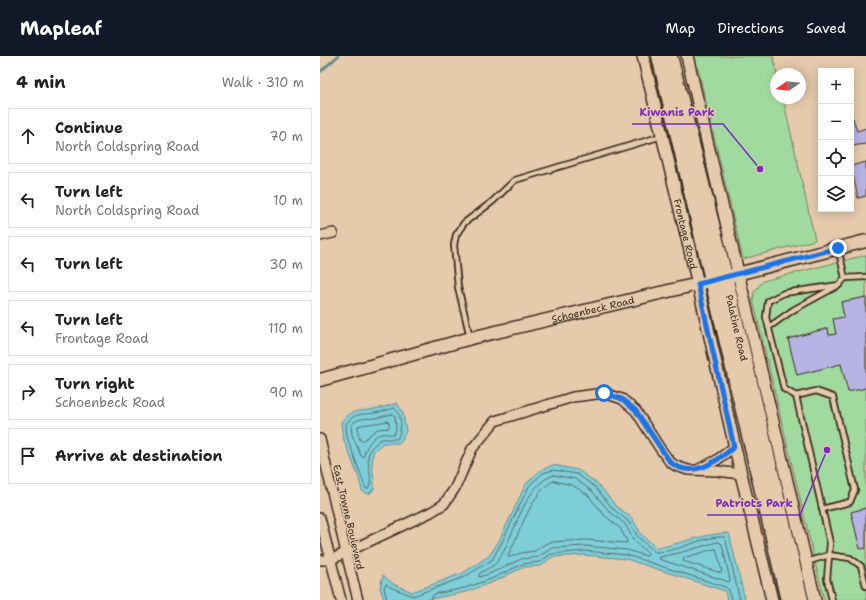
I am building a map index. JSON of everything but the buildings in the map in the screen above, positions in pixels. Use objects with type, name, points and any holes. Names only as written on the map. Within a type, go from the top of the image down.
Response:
[{"type":"highway","name":"Palatine Road","points":[[659,56],[705,282],[788,600]]},
{"type":"highway","name":"Palatine Road","points":[[670,56],[732,274],[801,600]]},
{"type":"main road","name":"Schoenbeck Road","points":[[320,380],[471,338],[705,282],[866,241]]},
{"type":"street","name":"Frontage Road","points":[[643,56],[663,135],[705,282],[734,447],[772,600]]},
{"type":"street","points":[[687,56],[732,274],[815,600]]},
{"type":"street","points":[[320,236],[333,233]]},
{"type":"street","points":[[320,560],[330,560],[346,553],[431,512],[444,504],[456,488],[472,449],[495,421],[573,397],[604,393],[622,399],[636,411],[670,462],[682,469],[741,474]]},
{"type":"street","name":"East Towne Boulevard","points":[[320,439],[358,600]]},
{"type":"street","points":[[696,470],[717,460],[734,447]]},
{"type":"street","points":[[320,518],[341,600]]},
{"type":"lane","points":[[471,338],[458,287],[454,246],[456,235],[464,223],[492,202],[515,180],[663,135]]},
{"type":"lane","points":[[838,248],[845,278]]},
{"type":"lane","points":[[769,327],[793,310],[839,285],[845,278],[866,278]]},
{"type":"lane","points":[[822,509],[850,502],[855,490],[833,397],[816,391],[796,396],[784,389],[766,317],[768,301],[784,293],[839,285]]},
{"type":"lane","points":[[796,396],[830,543],[827,579],[832,600]]},
{"type":"lane","points":[[806,562],[829,555],[850,558],[861,566],[866,586]]},
{"type":"green space","points":[[695,56],[773,56],[776,68],[770,68],[770,104],[784,104],[815,240],[743,259]]},
{"type":"green space","points":[[866,255],[866,600],[824,600],[753,300],[754,292],[763,281]]},
{"type":"water","points":[[397,403],[403,413],[406,431],[400,443],[383,443],[373,452],[372,466],[374,489],[369,494],[362,491],[359,478],[343,438],[341,422],[349,414],[378,409]]},
{"type":"water","points":[[553,465],[578,470],[598,484],[616,506],[632,518],[641,534],[656,548],[720,533],[729,533],[745,600],[727,600],[725,591],[626,559],[585,555],[552,557],[541,566],[524,567],[493,582],[466,592],[425,600],[384,600],[380,588],[383,575],[393,584],[412,592],[463,573],[489,556],[499,541],[526,484],[541,470]]},
{"type":"waterway","points":[[320,72],[338,56]]},
{"type":"place","name":"Kiwanis Park","points":[[760,169]]},
{"type":"place","name":"Patriots Park","points":[[827,450]]},
{"type":"route","points":[[604,393],[622,399],[636,411],[659,447],[670,462],[676,466],[682,469],[696,470],[717,460],[734,447],[698,284],[838,248]]}]
